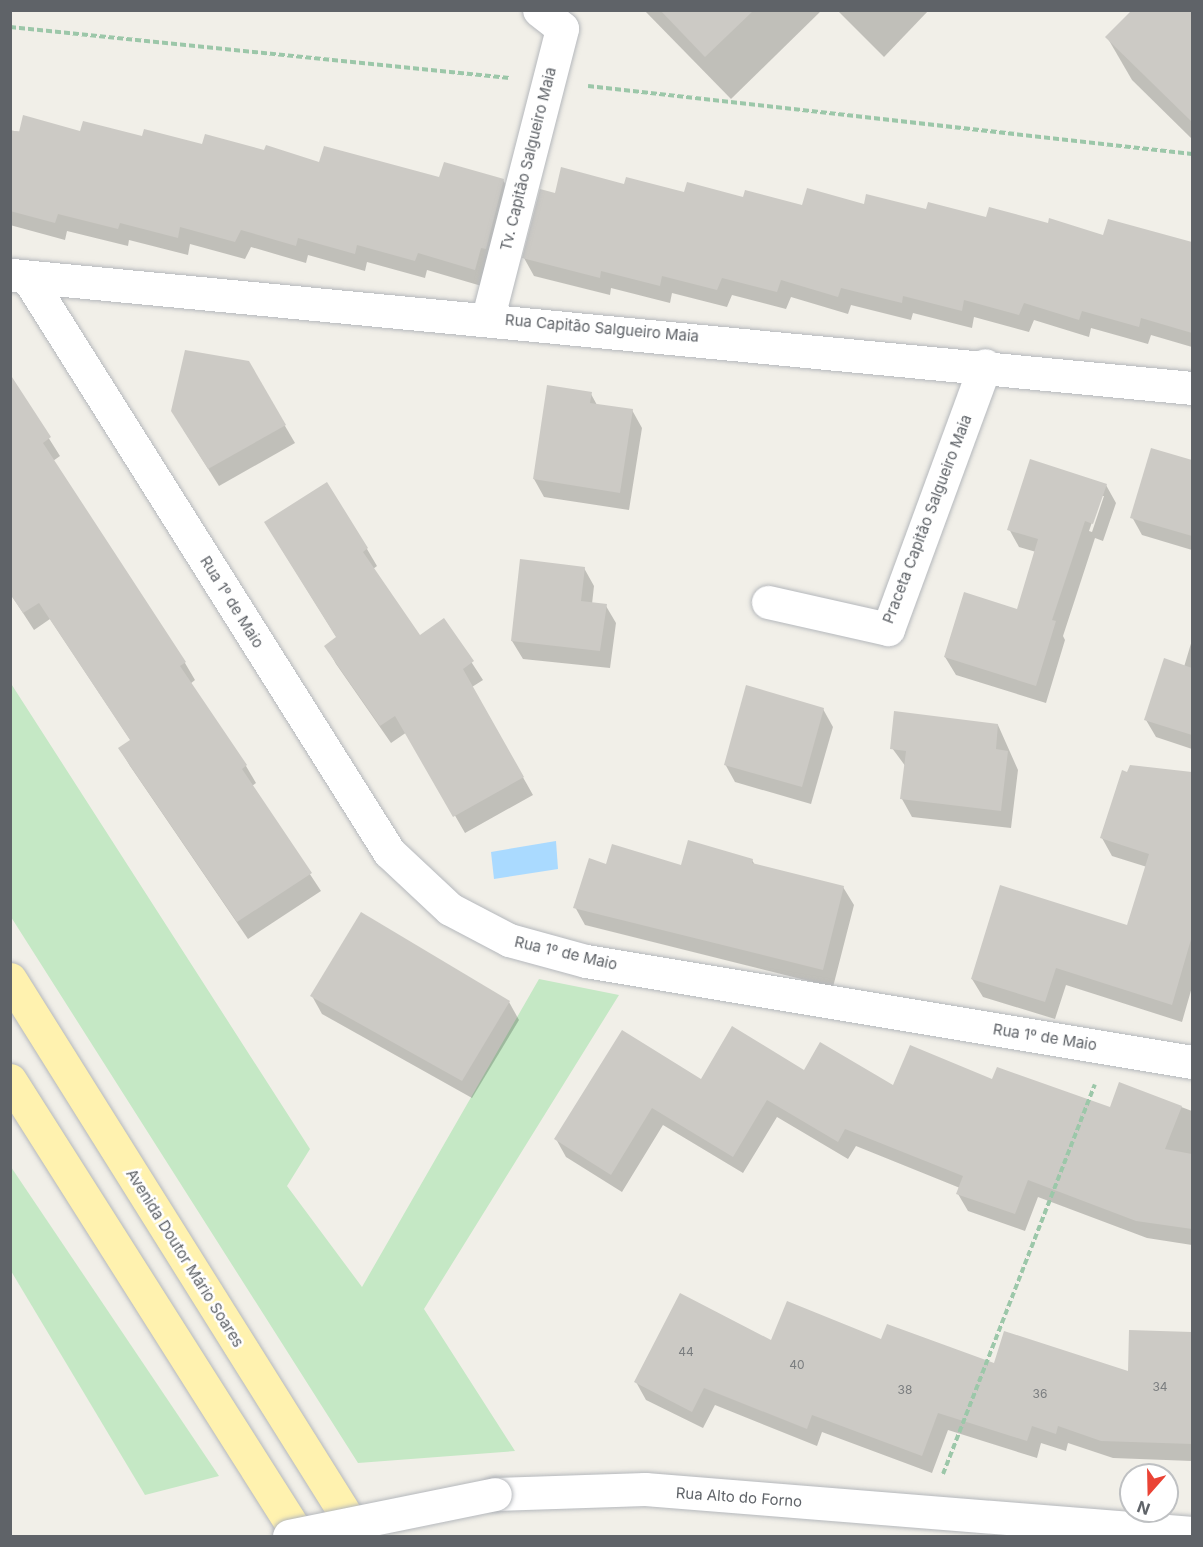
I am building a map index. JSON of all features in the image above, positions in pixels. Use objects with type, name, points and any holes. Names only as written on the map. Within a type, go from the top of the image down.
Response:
[{"type":"main road","name":"Avenida Doutor Mário Soares","points":[[10,979],[359,1536]]},
{"type":"main road","points":[[10,1080],[299,1536]]},
{"type":"street","name":"Tv. Capitão Salgueiro Maia","points":[[488,317],[562,28],[539,10]]},
{"type":"street","name":"Rua Capitão Salgueiro Maia","points":[[19,276],[488,317],[986,365],[1192,388]]},
{"type":"street","name":"Rua 1º de Maio","points":[[19,276],[388,852],[450,909],[509,940],[586,961],[1192,1062]]},
{"type":"street","name":"Praceta Capitão Salgueiro Maia","points":[[768,602],[888,629],[986,365]]},
{"type":"street","name":"Rua Alto do Forno","points":[[289,1536],[495,1494],[645,1490],[1192,1533]]},
{"type":"path","points":[[10,27],[548,82],[1192,154]]},
{"type":"path","points":[[928,1511],[1110,1048]]},
{"type":"green space","points":[[10,682],[310,1149],[287,1186],[362,1287],[539,979],[619,995],[424,1309],[515,1451],[358,1463],[11,917]]},
{"type":"green space","points":[[11,1167],[219,1476],[145,1495],[11,1271]]},
{"type":"water","points":[[556,841],[558,869],[494,879],[491,852]]},
{"type":"building","points":[[660,10],[754,10],[705,57]]},
{"type":"building","points":[[1132,10],[1192,10],[1192,122],[1105,37]]},
{"type":"building","points":[[23,115],[80,131],[83,121],[142,136],[144,129],[202,144],[205,134],[264,150],[266,145],[319,162],[324,146],[439,177],[444,162],[504,179],[486,249],[481,248],[475,270],[418,253],[415,261],[357,245],[355,254],[298,238],[296,246],[241,230],[235,242],[180,227],[178,238],[120,223],[118,229],[58,214],[55,223],[10,211],[10,130],[19,132]]},
{"type":"building","points":[[561,167],[624,184],[626,177],[684,192],[687,182],[743,197],[745,190],[802,205],[807,188],[864,204],[866,194],[926,209],[928,202],[986,217],[989,207],[1048,223],[1049,218],[1103,235],[1108,219],[1192,242],[1192,333],[1141,318],[1139,327],[1082,311],[1079,320],[1024,303],[1019,315],[964,300],[962,311],[903,296],[902,303],[841,288],[838,297],[781,280],[777,292],[722,278],[717,290],[662,276],[660,286],[601,271],[600,278],[522,258],[540,189],[555,193]]},
{"type":"building","points":[[185,350],[249,361],[286,425],[208,469],[171,411]]},
{"type":"building","points":[[10,374],[51,437],[43,443],[186,662],[180,666],[247,765],[242,769],[312,873],[237,922],[118,748],[130,740],[39,603],[23,613],[10,594]]},
{"type":"building","points":[[547,385],[592,392],[590,403],[633,409],[620,493],[533,479]]},
{"type":"building","points":[[1151,448],[1192,460],[1192,536],[1130,518]]},
{"type":"building","points":[[1030,459],[1107,484],[1093,524],[1085,521],[1052,620],[1056,621],[1036,686],[944,657],[964,592],[1017,609],[1038,539],[1007,530]]},
{"type":"building","points":[[327,482],[368,548],[363,552],[420,635],[444,618],[474,661],[463,669],[524,777],[453,817],[395,716],[380,726],[324,646],[336,637],[264,522]]},
{"type":"building","points":[[520,559],[585,567],[581,601],[607,604],[600,651],[511,641]]},
{"type":"building","points":[[1164,658],[1192,668],[1192,735],[1144,720]]},
{"type":"building","points":[[746,685],[824,708],[802,787],[724,765]]},
{"type":"building","points":[[894,711],[998,724],[996,749],[1008,751],[1001,811],[900,799],[906,751],[890,749]]},
{"type":"building","points":[[1130,765],[1192,772],[1192,936],[1172,1005],[1056,968],[1045,1002],[971,979],[1000,885],[1127,925],[1149,854],[1100,838],[1122,770],[1127,772]]},
{"type":"building","points":[[688,840],[753,859],[752,863],[844,886],[823,970],[573,908],[589,858],[606,864],[612,844],[681,865]]},
{"type":"building","points":[[361,912],[510,1001],[462,1081],[310,996]]},
{"type":"building","points":[[732,1026],[804,1070],[820,1042],[893,1085],[910,1045],[992,1079],[997,1067],[1110,1107],[1119,1082],[1182,1106],[1165,1149],[1192,1154],[1192,1229],[1136,1221],[1028,1180],[1015,1214],[956,1194],[963,1176],[845,1129],[838,1142],[767,1100],[733,1157],[652,1108],[611,1175],[554,1139],[622,1030],[701,1079]]},
{"type":"building","points":[[680,1293],[771,1340],[787,1301],[881,1339],[887,1324],[994,1363],[1004,1331],[1128,1371],[1129,1330],[1192,1332],[1192,1444],[1101,1441],[1058,1426],[1056,1434],[1032,1426],[1027,1441],[938,1413],[922,1456],[812,1415],[807,1429],[704,1388],[692,1412],[634,1382]]}]
